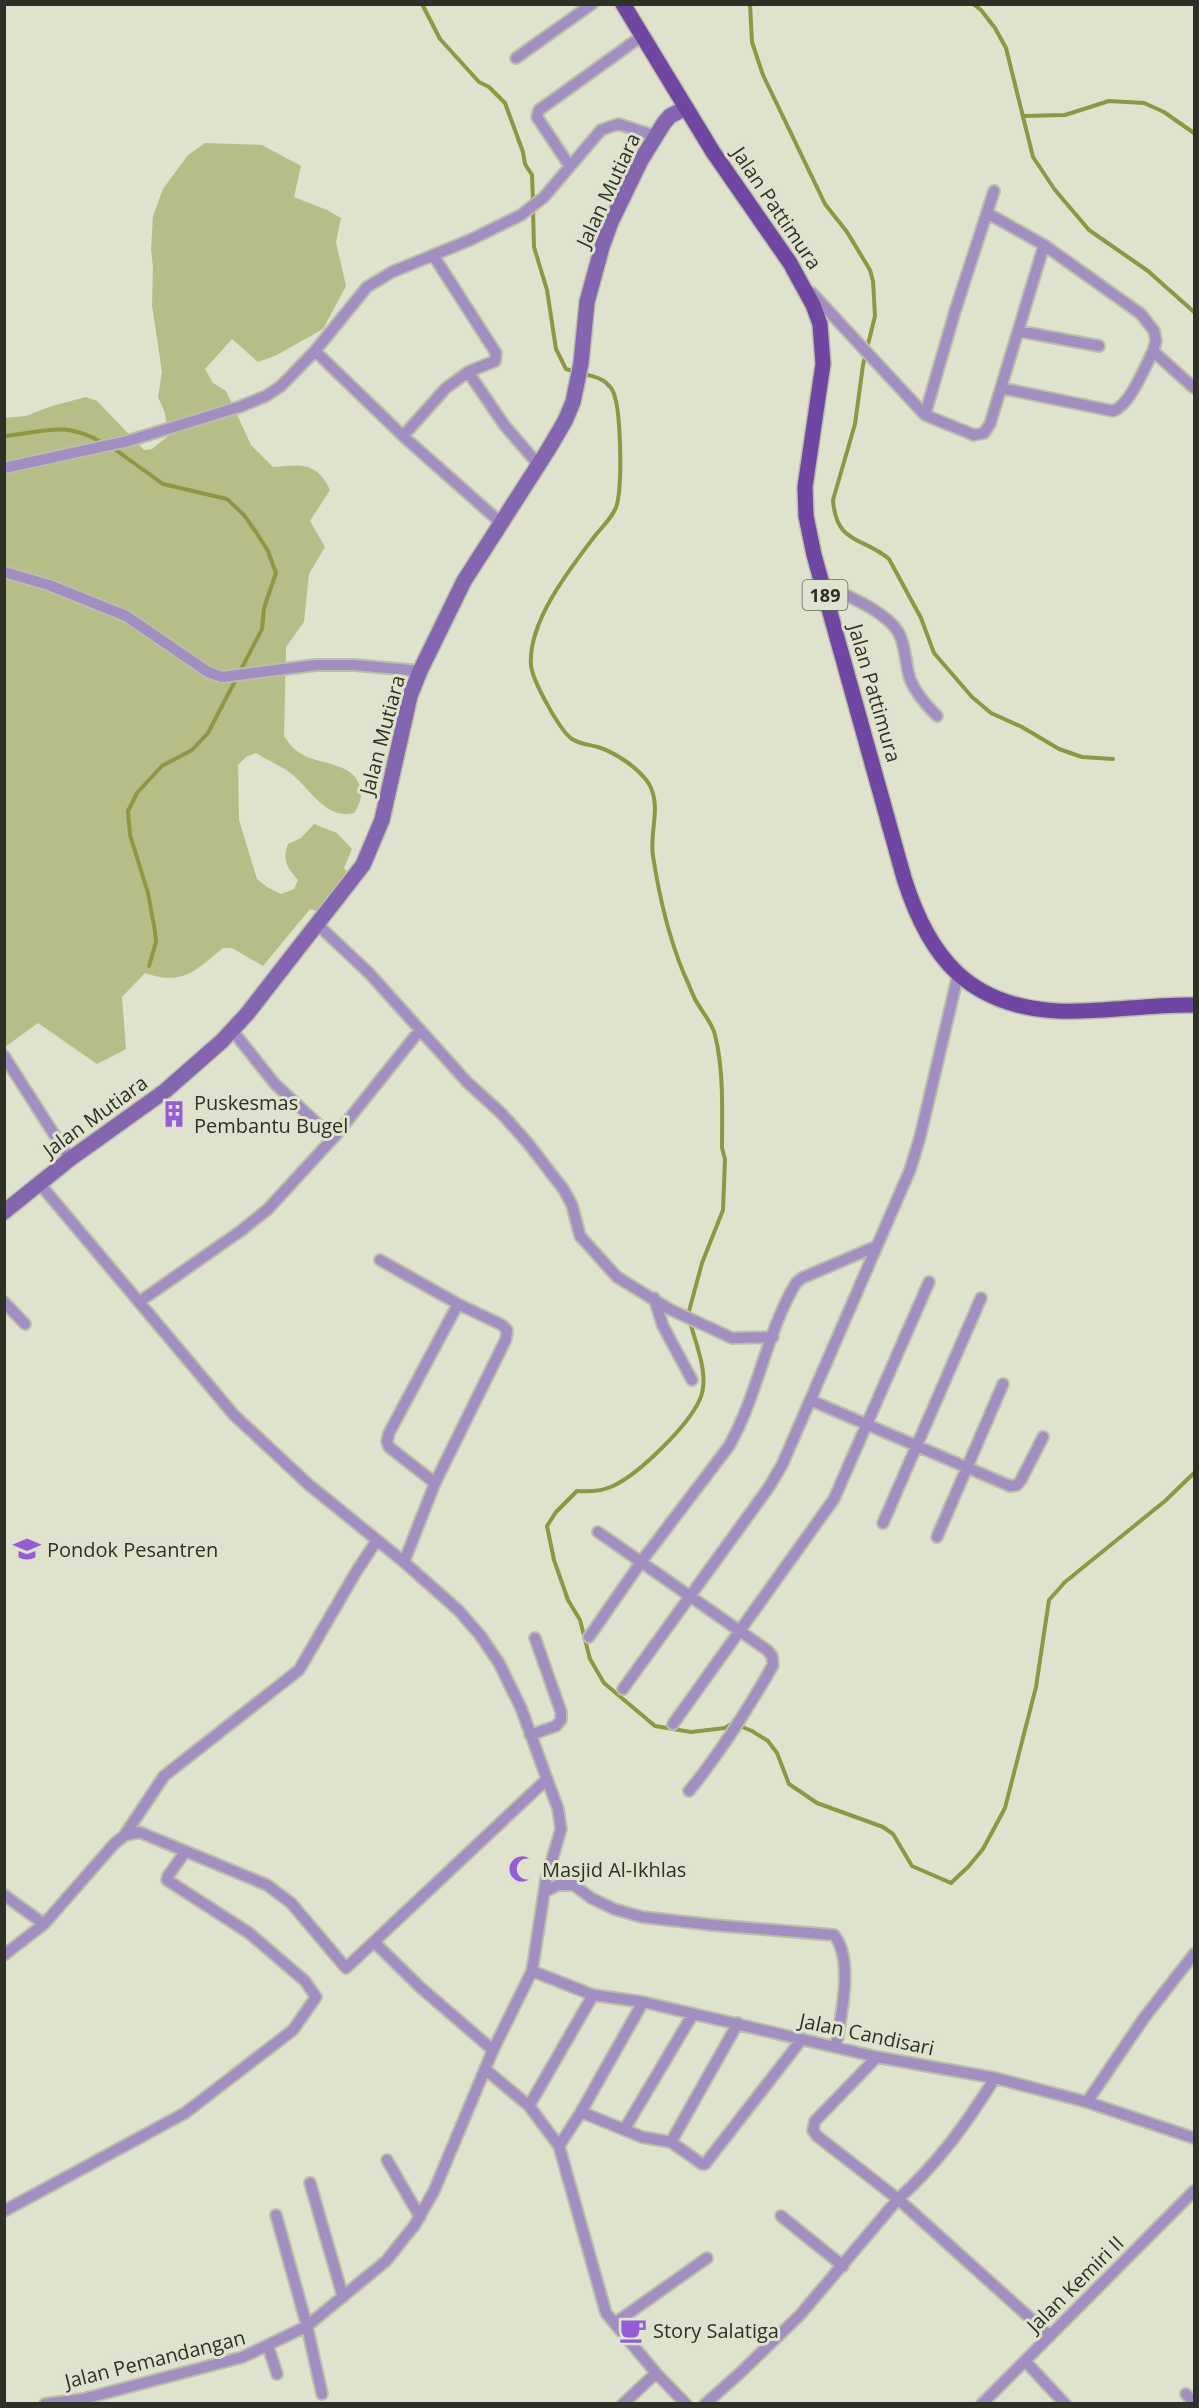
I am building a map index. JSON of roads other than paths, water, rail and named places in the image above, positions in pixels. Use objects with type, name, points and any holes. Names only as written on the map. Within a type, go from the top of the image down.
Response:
[{"type":"main road","name":"Jalan Pattimura","points":[[623,4],[713,152],[804,285],[820,324],[823,364],[805,502],[814,555],[912,904],[923,928],[936,950],[967,983],[986,993],[1031,1007],[1056,1011],[1194,1005]]},
{"type":"street","points":[[516,58],[592,4]]},
{"type":"street","points":[[569,165],[537,117],[539,110],[642,36]]},
{"type":"street","name":"Jalan Mutiara","points":[[4,1212],[70,1159],[165,1090],[232,1030],[318,925],[363,865],[382,820],[410,696],[420,671],[464,581],[565,421],[573,402],[580,371],[587,302],[602,247],[622,200],[656,136],[670,116],[686,108]]},
{"type":"street","points":[[4,468],[128,441],[239,407],[266,396],[281,386],[315,351],[367,287],[392,272],[504,224],[528,209],[544,197],[593,137],[609,125],[618,124],[656,136]]},
{"type":"street","points":[[925,416],[955,311],[994,191]]},
{"type":"street","points":[[987,213],[1044,245],[1142,314],[1154,332],[1156,341],[1153,351],[1126,400],[1113,411],[1001,388]]},
{"type":"street","points":[[804,285],[925,416],[974,435],[984,432],[990,424],[1044,245]]},
{"type":"street","points":[[403,436],[446,388],[468,372],[495,361],[496,353],[433,255]]},
{"type":"street","points":[[1018,331],[1099,346]]},
{"type":"street","points":[[315,351],[403,436],[500,522]]},
{"type":"street","points":[[1153,351],[1194,388]]},
{"type":"street","points":[[468,372],[505,426],[538,464]]},
{"type":"street","points":[[4,572],[49,585],[126,616],[208,672],[222,677],[316,665],[355,665],[420,671]]},
{"type":"street","points":[[822,585],[870,609],[897,630],[910,680],[922,702],[937,716]]},
{"type":"street","points":[[318,925],[369,973],[467,1082],[502,1113],[527,1142],[564,1190],[572,1205],[580,1236],[617,1277],[684,1317],[732,1338],[773,1337]]},
{"type":"street","points":[[623,1689],[769,1487],[782,1465],[910,1170],[958,975]]},
{"type":"street","points":[[232,1030],[275,1084],[333,1138]]},
{"type":"street","points":[[139,1302],[242,1230],[268,1209],[333,1138],[398,1061],[420,1030]]},
{"type":"street","points":[[4,1056],[70,1159]]},
{"type":"street","name":"Jalan Pemandangan","points":[[39,1183],[234,1415],[308,1484],[404,1562],[458,1610],[480,1635],[499,1663],[530,1735],[558,1809],[561,1829],[546,1880],[532,1971],[493,2050],[434,2191],[420,2217],[386,2261],[344,2298],[307,2326],[243,2357],[84,2401],[45,2403]]},
{"type":"street","points":[[589,1637],[641,1562],[729,1446],[739,1428],[796,1283],[802,1278],[877,1246]]},
{"type":"street","points":[[380,1260],[458,1304],[502,1325],[507,1330],[506,1339],[435,1483],[404,1562]]},
{"type":"street","points":[[673,1724],[741,1632],[834,1498],[929,1282]]},
{"type":"street","points":[[654,1298],[663,1326],[692,1380]]},
{"type":"street","points":[[883,1523],[981,1298]]},
{"type":"street","points":[[4,1302],[25,1324]]},
{"type":"street","points":[[435,1483],[389,1447],[387,1441],[458,1304]]},
{"type":"street","points":[[938,1537],[1003,1383]]},
{"type":"street","points":[[810,1400],[1010,1486],[1017,1485],[1043,1437]]},
{"type":"street","points":[[598,1532],[767,1650],[772,1656],[773,1665],[741,1719],[715,1760],[689,1791]]},
{"type":"street","points":[[4,1955],[44,1924],[115,1843],[124,1836],[164,1776],[299,1670],[377,1540]]},
{"type":"street","points":[[530,1735],[556,1726],[561,1720],[561,1712],[535,1638]]},
{"type":"street","points":[[124,1836],[139,1832],[267,1885],[291,1903],[344,1968],[350,1965],[546,1780]]},
{"type":"street","points":[[4,2211],[185,2113],[293,2030],[316,1997],[304,1981],[249,1933],[167,1880],[184,1851]]},
{"type":"street","points":[[546,1891],[558,1885],[574,1885],[591,1898],[614,1909],[642,1917],[834,1935],[841,1944],[844,1960],[842,2010],[836,2046]]},
{"type":"street","points":[[4,1895],[44,1924]]},
{"type":"street","points":[[374,1942],[421,1988],[493,2050]]},
{"type":"street","points":[[1087,2102],[1144,2018],[1194,1954]]},
{"type":"street","name":"Jalan Candisari","points":[[532,1971],[593,1995],[643,2002],[877,2056],[995,2078],[1087,2102],[1194,2138]]},
{"type":"street","points":[[529,2106],[593,1995]]},
{"type":"street","points":[[559,2146],[581,2112],[643,2002]]},
{"type":"street","points":[[624,2130],[693,2014]]},
{"type":"street","points":[[671,2142],[738,2023]]},
{"type":"street","points":[[581,2112],[642,2137],[671,2142],[705,2164],[802,2039]]},
{"type":"street","points":[[877,2056],[815,2121],[813,2130],[817,2136],[898,2199],[1050,2336]]},
{"type":"street","points":[[485,2069],[529,2106],[559,2146],[606,2313],[656,2373],[686,2403]]},
{"type":"street","points":[[705,2403],[739,2374],[800,2315],[967,2122],[995,2078]]},
{"type":"street","points":[[387,2160],[420,2217]]},
{"type":"street","points":[[310,2183],[344,2298]]},
{"type":"street","name":"Jalan Kemiri II","points":[[982,2403],[1194,2191]]},
{"type":"street","points":[[276,2215],[307,2326],[322,2394]]},
{"type":"street","points":[[781,2216],[843,2266]]},
{"type":"street","points":[[615,2323],[707,2258]]},
{"type":"street","points":[[268,2346],[277,2374]]},
{"type":"street","points":[[1024,2361],[1065,2403]]},
{"type":"street","points":[[623,2403],[656,2373]]},
{"type":"street","points":[[1186,2394],[1194,2403]]},
{"type":"waterway","points":[[282,4],[288,4]]},
{"type":"waterway","points":[[422,4],[440,39],[479,82],[489,87],[505,103],[523,152],[525,164],[532,175],[533,202]]},
{"type":"waterway","points":[[750,4],[752,42],[763,75],[825,204],[847,232],[870,270],[873,281],[875,316],[863,365],[855,424],[833,500],[835,515],[845,533],[889,559],[921,618],[934,653],[972,697],[991,713],[1022,727],[1059,749],[1082,757],[1113,759]]},
{"type":"waterway","points":[[973,4],[981,10],[995,28],[1006,48],[1033,157],[1055,190],[1089,230],[1148,271],[1194,312]]},
{"type":"waterway","points":[[1023,116],[1065,115],[1109,101],[1144,103],[1164,112],[1194,133]]},
{"type":"waterway","points":[[533,210],[534,247],[547,290],[556,349],[566,369],[576,372]]},
{"type":"waterway","points":[[584,374],[605,382],[615,396],[620,444],[619,494],[611,517],[573,565],[543,614],[536,632],[531,665],[541,693],[567,734],[575,741],[598,747],[619,757],[639,772],[649,784],[655,802],[653,856],[665,916],[684,974],[715,1035],[721,1077],[722,1148],[725,1159],[723,1210],[702,1263],[688,1315]]},
{"type":"waterway","points":[[4,436],[55,429],[76,432],[103,443]]},
{"type":"waterway","points":[[113,448],[163,484],[227,499],[244,515],[256,532],[268,551],[276,573],[264,608],[262,629],[208,733],[192,750],[162,766],[137,793],[128,811],[130,835],[148,893],[155,931],[156,942],[149,966]]},
{"type":"waterway","points":[[690,1322],[704,1380],[703,1390],[694,1410],[662,1448],[636,1471],[609,1488],[577,1491],[556,1512],[547,1526],[554,1560],[568,1600],[580,1620],[590,1659],[604,1683],[655,1726],[691,1732],[725,1728],[733,1723],[752,1731],[768,1741],[777,1753],[789,1784],[817,1803],[883,1827],[893,1834],[912,1866],[951,1883],[983,1849],[1005,1808],[1036,1687],[1049,1600],[1065,1582],[1165,1501],[1194,1473]]},
{"type":"place","name":"Puskesmas Pembantu Bugel","points":[[174,1114]]},
{"type":"place","name":"Pondok Pesantren","points":[[27,1549]]},
{"type":"place","name":"Masjid Al-Ikhlas","points":[[522,1869]]},
{"type":"place","name":"Story Salatiga","points":[[633,2330]]}]
